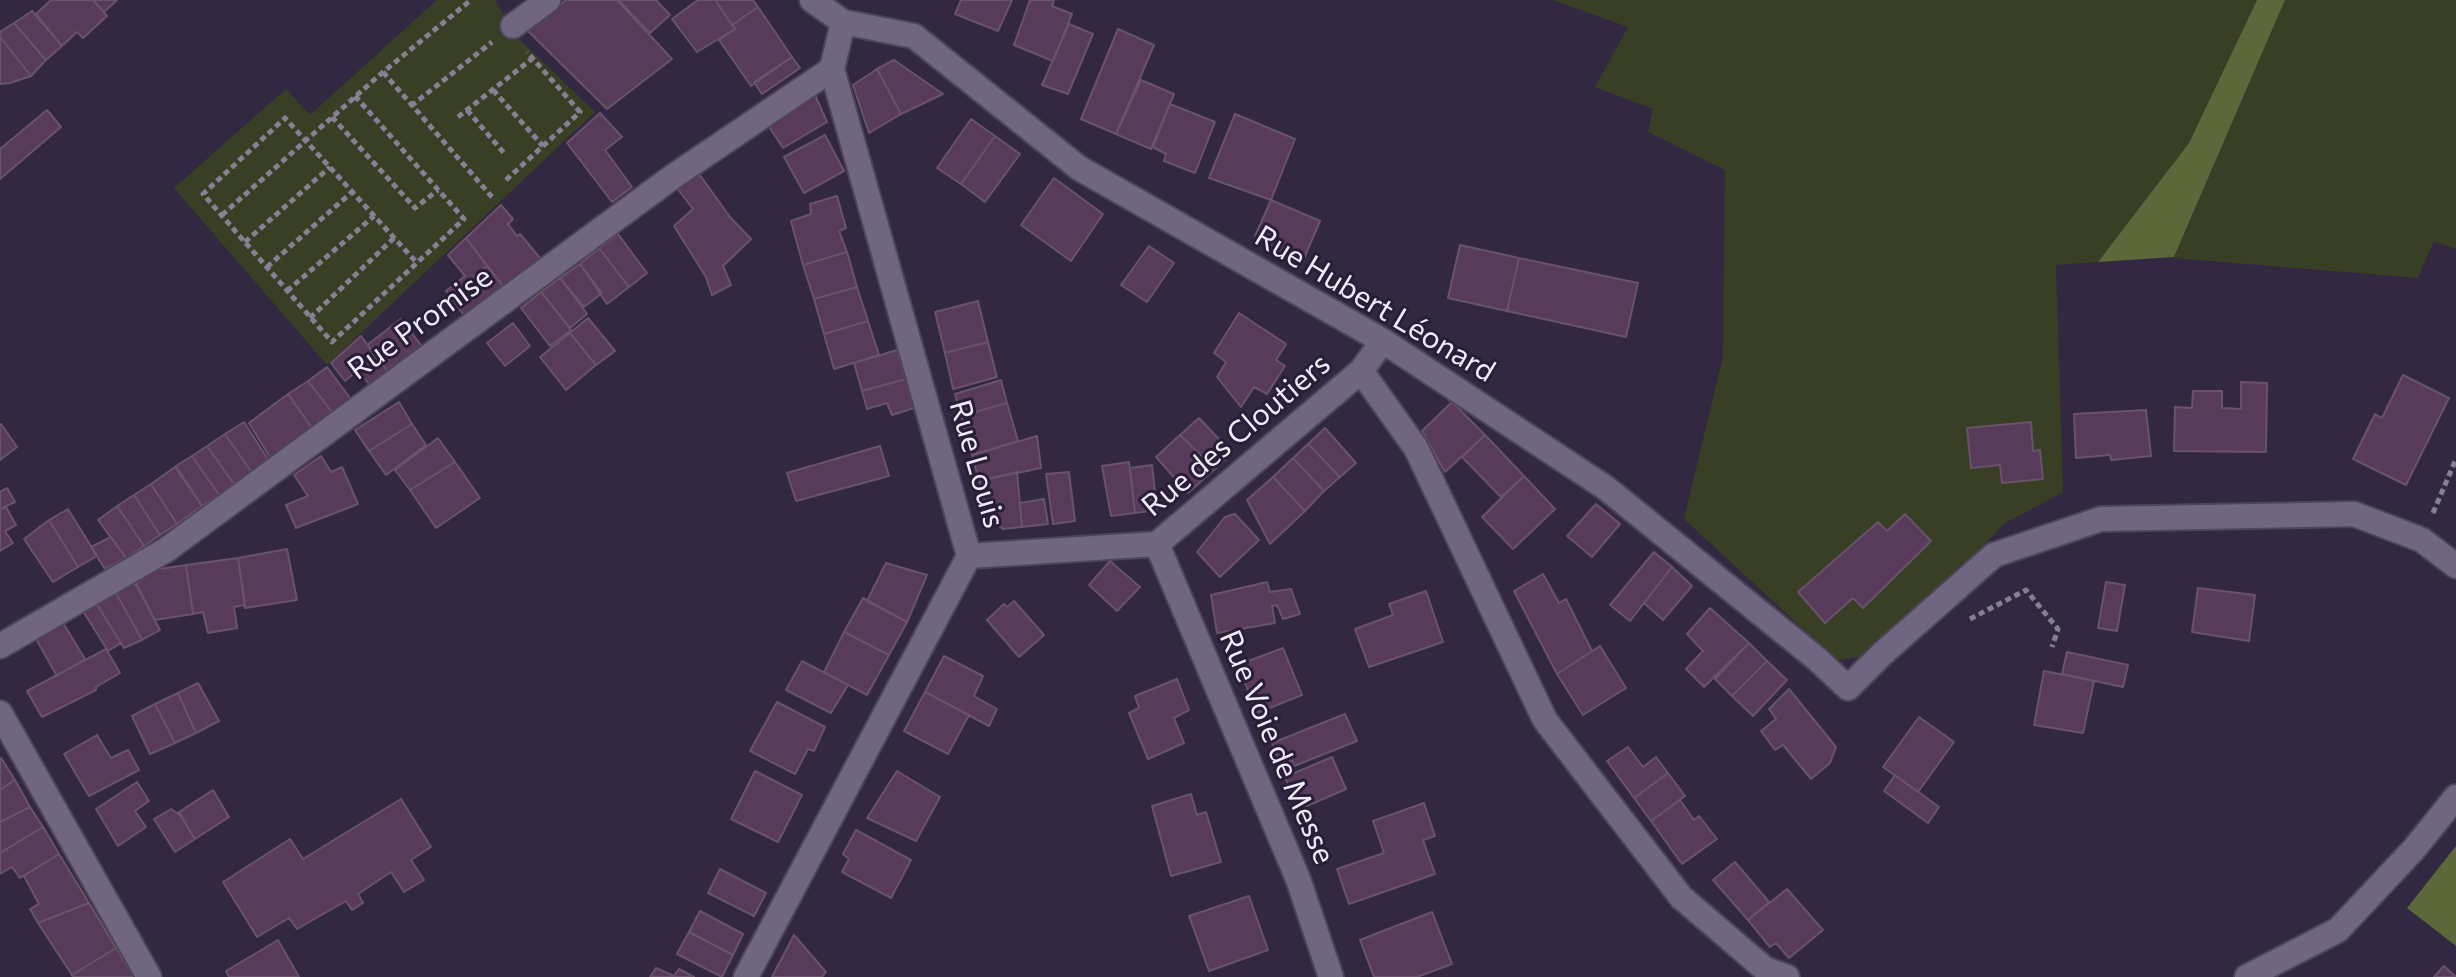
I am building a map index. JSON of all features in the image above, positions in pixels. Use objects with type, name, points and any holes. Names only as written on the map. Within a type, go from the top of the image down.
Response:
[{"type":"street","points":[[510,28],[548,0]]},
{"type":"street","points":[[812,0],[843,22],[832,69]]},
{"type":"street","name":"Rue Hubert Léonard","points":[[843,22],[914,36],[1079,168],[1383,341],[1606,488],[1817,659],[1848,688],[1994,555],[2101,519],[2354,514],[2422,540]]},
{"type":"street","name":"Rue Louis","points":[[746,977],[969,556],[832,69]]},
{"type":"street","name":"Rue Promise","points":[[0,646],[166,550],[671,178],[832,69]]},
{"type":"street","name":"Rue des Cloutiers","points":[[969,556],[1157,544],[1361,371],[1383,341]]},
{"type":"street","points":[[1361,371],[1416,448],[1545,720],[1681,897],[1765,969],[1787,977]]},
{"type":"street","points":[[2422,540],[2456,566]]},
{"type":"street","name":"Rue Voie de Messe","points":[[1157,544],[1298,879],[1331,977]]},
{"type":"street","points":[[0,713],[149,977]]},
{"type":"street","points":[[2247,977],[2338,930],[2414,849],[2456,797]]},
{"type":"path","points":[[222,215],[355,96],[471,0]]},
{"type":"path","points":[[411,106],[510,28],[580,112],[506,180]]},
{"type":"path","points":[[458,117],[533,58]]},
{"type":"path","points":[[383,72],[492,197]]},
{"type":"path","points":[[493,90],[543,146]]},
{"type":"path","points":[[355,96],[464,219],[417,263],[332,342],[203,194],[285,118],[417,263]]},
{"type":"path","points":[[467,110],[504,153]]},
{"type":"path","points":[[332,117],[415,208],[438,190]]},
{"type":"path","points":[[245,242],[330,167]]},
{"type":"path","points":[[267,267],[352,192]]},
{"type":"path","points":[[287,291],[374,216]]},
{"type":"path","points":[[310,318],[394,238]]},
{"type":"path","points":[[2422,540],[2456,459]]},
{"type":"path","points":[[1960,625],[2026,590],[2058,629],[2052,647]]},
{"type":"green space","points":[[437,0],[495,0],[519,39],[595,112],[327,365],[174,188],[286,89],[310,115]]},
{"type":"green space","points":[[1553,0],[2257,0],[2189,143],[2098,262],[2056,265],[2063,492],[2005,523],[1882,654],[1837,660],[1684,519],[1723,356],[1725,170],[1648,132],[1653,109],[1595,87],[1628,27]]},
{"type":"green space","points":[[2257,0],[2285,0],[2174,257],[2098,262],[2189,143]]},
{"type":"green space","points":[[2285,0],[2456,0],[2456,249],[2434,241],[2418,278],[2174,258]]},
{"type":"green space","points":[[2456,846],[2456,946],[2407,908]]},
{"type":"building","points":[[51,0],[93,0],[107,16],[83,38],[77,32],[62,46],[36,14]]},
{"type":"building","points":[[93,0],[117,0],[104,12]]},
{"type":"building","points":[[566,0],[617,0],[672,59],[607,109],[528,31]]},
{"type":"building","points":[[618,0],[656,0],[670,15],[650,33]]},
{"type":"building","points":[[698,0],[715,0],[735,29],[697,52],[672,19]]},
{"type":"building","points":[[715,0],[753,0],[758,7],[732,25]]},
{"type":"building","points":[[961,0],[1012,0],[998,31],[955,14]]},
{"type":"building","points":[[1030,0],[1054,0],[1052,6],[1072,14],[1053,61],[1014,45]]},
{"type":"building","points":[[758,7],[792,57],[751,86],[719,40],[735,29],[732,25]]},
{"type":"building","points":[[32,11],[62,46],[46,60],[14,23]]},
{"type":"building","points":[[14,23],[46,60],[31,76],[0,37],[0,32]]},
{"type":"building","points":[[1069,24],[1093,34],[1068,94],[1042,85]]},
{"type":"building","points":[[1118,29],[1154,45],[1116,134],[1081,119]]},
{"type":"building","points":[[0,37],[31,76],[0,84]]},
{"type":"building","points":[[792,57],[800,68],[762,94],[754,82]]},
{"type":"building","points":[[894,60],[943,94],[901,114],[877,69]]},
{"type":"building","points":[[877,69],[901,114],[869,133],[853,85]]},
{"type":"building","points":[[1141,80],[1174,94],[1151,149],[1116,134]]},
{"type":"building","points":[[815,95],[827,122],[783,148],[768,125]]},
{"type":"building","points":[[1170,104],[1215,122],[1195,173],[1164,161],[1166,154],[1153,147]]},
{"type":"building","points":[[47,110],[61,127],[0,179],[0,149]]},
{"type":"building","points":[[600,113],[622,137],[605,150],[632,187],[612,202],[567,143]]},
{"type":"building","points":[[1235,114],[1295,139],[1271,200],[1209,178]]},
{"type":"building","points":[[971,119],[995,136],[961,184],[937,168]]},
{"type":"building","points":[[825,135],[844,171],[804,193],[784,157]]},
{"type":"building","points":[[995,136],[1020,154],[985,202],[961,184]]},
{"type":"building","points":[[697,171],[730,217],[751,239],[723,266],[731,285],[712,295],[706,277],[674,226],[693,209],[677,188]]},
{"type":"building","points":[[1054,178],[1103,214],[1071,261],[1021,225]]},
{"type":"building","points":[[837,196],[846,228],[839,231],[847,252],[803,265],[791,221],[811,214],[810,204]]},
{"type":"building","points":[[1271,200],[1320,221],[1302,263],[1269,248],[1270,245],[1255,236]]},
{"type":"building","points":[[501,205],[513,219],[508,224],[540,258],[504,287],[466,238]]},
{"type":"building","points":[[618,234],[647,273],[629,287],[599,248]]},
{"type":"building","points":[[466,238],[487,266],[450,296],[446,291],[465,276],[448,255]]},
{"type":"building","points":[[1460,245],[1519,258],[1507,311],[1448,298]]},
{"type":"building","points":[[1149,246],[1174,263],[1147,302],[1121,285]]},
{"type":"building","points":[[599,248],[629,287],[607,304],[580,264]]},
{"type":"building","points":[[847,252],[857,287],[814,299],[803,265]]},
{"type":"building","points":[[1519,258],[1638,283],[1626,337],[1507,311]]},
{"type":"building","points":[[580,264],[602,293],[584,307],[560,278]]},
{"type":"building","points":[[487,266],[504,287],[465,317],[450,296]]},
{"type":"building","points":[[560,278],[587,314],[570,328],[541,292]]},
{"type":"building","points":[[857,287],[868,321],[824,334],[814,299]]},
{"type":"building","points":[[541,292],[571,330],[550,346],[521,308]]},
{"type":"building","points":[[978,301],[988,342],[945,353],[935,312]]},
{"type":"building","points":[[1239,313],[1286,344],[1276,360],[1285,366],[1267,394],[1254,387],[1241,407],[1217,377],[1226,362],[1214,353]]},
{"type":"building","points":[[588,318],[615,351],[596,365],[570,333]]},
{"type":"building","points":[[401,319],[424,349],[390,374],[367,345]]},
{"type":"building","points":[[868,321],[879,355],[834,369],[824,334]]},
{"type":"building","points":[[513,323],[530,346],[505,366],[487,343]]},
{"type":"building","points":[[570,333],[596,365],[566,390],[540,357]]},
{"type":"building","points":[[361,336],[390,374],[372,388],[358,370],[345,381],[331,363]]},
{"type":"building","points":[[988,342],[997,377],[953,389],[945,353]]},
{"type":"building","points":[[897,350],[906,379],[862,391],[854,363]]},
{"type":"building","points":[[327,367],[353,402],[335,416],[308,381]]},
{"type":"building","points":[[2403,375],[2449,398],[2406,485],[2353,459],[2375,414],[2382,418]]},
{"type":"building","points":[[906,379],[914,408],[892,415],[887,403],[867,409],[862,391]]},
{"type":"building","points":[[1001,380],[1007,403],[961,416],[955,394]]},
{"type":"building","points":[[308,381],[335,416],[314,431],[288,394]]},
{"type":"building","points":[[2241,382],[2267,383],[2266,452],[2174,451],[2175,407],[2192,408],[2193,391],[2222,391],[2222,408],[2241,409]]},
{"type":"building","points":[[288,394],[314,431],[271,459],[249,423]]},
{"type":"building","points":[[399,402],[412,424],[369,451],[355,430]]},
{"type":"building","points":[[1452,402],[1485,435],[1445,472],[1422,431]]},
{"type":"building","points":[[1007,403],[1018,441],[972,455],[961,416]]},
{"type":"building","points":[[2146,410],[2151,456],[2111,460],[2110,455],[2076,458],[2074,414]]},
{"type":"building","points":[[1199,418],[1232,453],[1215,469],[1180,435]]},
{"type":"building","points":[[244,422],[269,461],[252,473],[225,434]]},
{"type":"building","points":[[2031,422],[2033,451],[2040,450],[2043,479],[2002,483],[2000,465],[1971,468],[1967,428]]},
{"type":"building","points":[[412,424],[426,445],[386,475],[369,451]]},
{"type":"building","points":[[0,425],[17,447],[0,460]]},
{"type":"building","points":[[1325,428],[1356,463],[1340,477],[1308,444]]},
{"type":"building","points":[[225,434],[252,473],[234,484],[207,446]]},
{"type":"building","points":[[1180,435],[1215,469],[1188,493],[1156,457]]},
{"type":"building","points":[[1485,435],[1524,476],[1501,497],[1462,457]]},
{"type":"building","points":[[1037,436],[1041,468],[979,481],[972,455]]},
{"type":"building","points":[[438,438],[455,462],[410,490],[395,470]]},
{"type":"building","points":[[1308,444],[1340,477],[1324,491],[1293,458]]},
{"type":"building","points":[[207,446],[234,484],[219,495],[192,456]]},
{"type":"building","points":[[880,446],[889,476],[796,501],[787,473]]},
{"type":"building","points":[[192,456],[219,495],[202,506],[176,466]]},
{"type":"building","points":[[321,456],[331,472],[342,467],[358,504],[296,528],[286,505],[308,496],[294,475]]},
{"type":"building","points":[[1293,458],[1324,491],[1305,511],[1273,477]]},
{"type":"building","points":[[455,462],[480,498],[436,528],[410,490]]},
{"type":"building","points":[[1129,462],[1135,513],[1111,516],[1102,466]]},
{"type":"building","points":[[1152,465],[1157,510],[1135,513],[1130,468]]},
{"type":"building","points":[[175,467],[202,506],[177,524],[151,484]]},
{"type":"building","points":[[1017,472],[1022,527],[1003,529],[990,520],[979,481]]},
{"type":"building","points":[[1069,472],[1075,521],[1053,524],[1046,474]]},
{"type":"building","points":[[1524,476],[1555,509],[1513,549],[1482,517]]},
{"type":"building","points":[[1273,477],[1305,511],[1270,544],[1247,500]]},
{"type":"building","points":[[151,484],[177,524],[160,535],[134,495]]},
{"type":"building","points":[[7,488],[15,502],[0,509],[0,492]]},
{"type":"building","points":[[134,495],[160,535],[144,546],[117,506]]},
{"type":"building","points":[[1044,499],[1048,524],[1022,527],[1020,503]]},
{"type":"building","points":[[1596,504],[1620,524],[1592,557],[1567,536]]},
{"type":"building","points":[[117,506],[144,546],[126,558],[98,520]]},
{"type":"building","points":[[6,507],[16,525],[5,531],[13,543],[0,551],[0,509]]},
{"type":"building","points":[[68,509],[97,556],[78,567],[49,520]]},
{"type":"building","points":[[1235,514],[1259,540],[1220,577],[1197,552],[1225,517]]},
{"type":"building","points":[[1905,514],[1931,541],[1863,608],[1853,598],[1825,623],[1798,592],[1878,522],[1887,531]]},
{"type":"building","points":[[49,520],[78,567],[53,582],[24,539]]},
{"type":"building","points":[[111,537],[126,558],[105,569],[91,547]]},
{"type":"building","points":[[287,549],[297,600],[245,608],[238,558]]},
{"type":"building","points":[[1654,552],[1672,567],[1630,621],[1610,605]]},
{"type":"building","points":[[238,558],[245,605],[234,607],[237,628],[208,633],[203,612],[193,614],[186,565]]},
{"type":"building","points":[[1110,561],[1140,587],[1117,611],[1089,585]]},
{"type":"building","points":[[886,563],[927,575],[907,622],[867,601]]},
{"type":"building","points":[[186,565],[193,614],[155,620],[135,581],[153,570]]},
{"type":"building","points":[[1672,567],[1692,586],[1663,620],[1644,603]]},
{"type":"building","points":[[1543,574],[1559,603],[1566,599],[1592,651],[1557,674],[1514,591]]},
{"type":"building","points":[[1267,582],[1270,592],[1291,589],[1300,614],[1283,619],[1277,605],[1272,606],[1275,623],[1217,633],[1211,595]]},
{"type":"building","points":[[2106,582],[2125,585],[2117,631],[2098,628]]},
{"type":"building","points":[[135,583],[160,630],[142,640],[116,593]]},
{"type":"building","points":[[2198,588],[2255,595],[2249,641],[2192,632]]},
{"type":"building","points":[[1426,591],[1443,642],[1369,667],[1355,629],[1393,615],[1389,604]]},
{"type":"building","points":[[116,593],[142,640],[124,648],[96,603]]},
{"type":"building","points":[[863,598],[907,622],[889,655],[844,632]]},
{"type":"building","points":[[1014,601],[1044,635],[1019,657],[987,620],[1004,604],[1007,607]]},
{"type":"building","points":[[96,603],[121,643],[108,651],[83,611]]},
{"type":"building","points":[[1710,608],[1749,643],[1704,687],[1686,669],[1703,651],[1687,634]]},
{"type":"building","points":[[63,623],[85,659],[57,676],[36,639]]},
{"type":"building","points":[[844,632],[889,655],[867,695],[824,672]]},
{"type":"building","points":[[1749,643],[1767,661],[1732,696],[1715,679]]},
{"type":"building","points":[[1600,646],[1626,688],[1583,715],[1557,674]]},
{"type":"building","points":[[1283,648],[1302,695],[1257,713],[1238,665]]},
{"type":"building","points":[[106,649],[120,673],[96,687],[96,690],[42,717],[27,691]]},
{"type":"building","points":[[2067,652],[2128,665],[2123,687],[2062,674]]},
{"type":"building","points":[[944,656],[983,676],[974,696],[997,709],[989,726],[925,692]]},
{"type":"building","points":[[802,661],[848,685],[831,713],[786,690]]},
{"type":"building","points":[[1767,661],[1787,680],[1753,716],[1732,696]]},
{"type":"building","points":[[2044,671],[2094,681],[2083,733],[2034,725]]},
{"type":"building","points":[[1177,679],[1189,710],[1174,718],[1184,743],[1148,759],[1129,713],[1139,708],[1135,696]]},
{"type":"building","points":[[198,683],[219,721],[196,733],[178,693]]},
{"type":"building","points":[[1789,689],[1836,747],[1830,763],[1811,779],[1783,745],[1775,750],[1761,731],[1776,719],[1769,709]]},
{"type":"building","points":[[925,692],[969,715],[948,754],[904,731]]},
{"type":"building","points":[[178,693],[196,733],[175,743],[155,704]]},
{"type":"building","points":[[777,702],[825,727],[814,751],[808,749],[795,774],[750,751]]},
{"type":"building","points":[[155,704],[175,743],[150,754],[132,716]]},
{"type":"building","points":[[1345,714],[1357,741],[1294,766],[1292,761],[1280,764],[1272,743]]},
{"type":"building","points":[[1919,717],[1954,742],[1918,792],[1883,767]]},
{"type":"building","points":[[97,735],[111,758],[128,750],[139,770],[89,796],[64,754]]},
{"type":"building","points":[[1628,747],[1643,767],[1656,757],[1668,773],[1634,798],[1607,761]]},
{"type":"building","points":[[1332,757],[1346,789],[1298,810],[1285,777]]},
{"type":"building","points":[[0,759],[15,780],[0,790]]},
{"type":"building","points":[[755,771],[802,795],[778,842],[731,819]]},
{"type":"building","points":[[897,771],[940,797],[916,841],[867,818]]},
{"type":"building","points":[[1668,773],[1685,796],[1651,821],[1634,798]]},
{"type":"building","points":[[1895,775],[1939,807],[1928,823],[1884,791]]},
{"type":"building","points":[[15,780],[30,807],[0,822],[0,790]]},
{"type":"building","points":[[137,782],[149,801],[135,811],[146,827],[118,846],[96,809]]},
{"type":"building","points":[[213,790],[229,817],[195,839],[179,812]]},
{"type":"building","points":[[1191,794],[1197,815],[1206,812],[1221,862],[1171,876],[1152,806]]},
{"type":"building","points":[[401,799],[431,847],[411,860],[424,880],[404,892],[391,872],[358,894],[363,903],[352,910],[346,901],[297,929],[289,918],[257,937],[223,882],[290,839],[303,859]]},
{"type":"building","points":[[1680,800],[1694,820],[1699,816],[1717,839],[1682,864],[1651,821]]},
{"type":"building","points":[[1424,803],[1435,836],[1423,840],[1435,874],[1349,904],[1337,869],[1384,853],[1373,821]]},
{"type":"building","points":[[30,807],[43,827],[0,853],[0,822]]},
{"type":"building","points":[[171,809],[180,815],[195,839],[175,852],[154,819]]},
{"type":"building","points":[[43,827],[59,854],[20,878],[12,867],[0,874],[0,853]]},
{"type":"building","points":[[856,830],[911,860],[891,898],[842,872],[849,859],[843,854]]},
{"type":"building","points":[[59,854],[89,903],[38,923],[30,909],[39,904],[24,876]]},
{"type":"building","points":[[1735,862],[1769,902],[1748,920],[1713,880]]},
{"type":"building","points":[[720,869],[766,893],[754,916],[708,893]]},
{"type":"building","points":[[1787,889],[1823,930],[1789,958],[1776,943],[1770,947],[1748,920]]},
{"type":"building","points":[[1249,896],[1268,950],[1209,971],[1189,916]]},
{"type":"building","points":[[89,903],[116,948],[72,975],[38,923]]},
{"type":"building","points":[[700,911],[743,934],[733,955],[689,932]]},
{"type":"building","points":[[1432,912],[1452,964],[1417,977],[1374,977],[1360,940]]},
{"type":"building","points":[[689,932],[733,955],[722,977],[677,954]]},
{"type":"building","points":[[794,935],[826,972],[822,977],[772,977]]},
{"type":"building","points":[[278,940],[299,977],[229,977],[226,971]]},
{"type":"building","points":[[116,948],[134,977],[73,977],[72,975]]},
{"type":"building","points":[[2444,966],[2456,977],[2434,977]]},
{"type":"building","points":[[656,968],[674,976],[679,969],[694,977],[650,977]]}]
